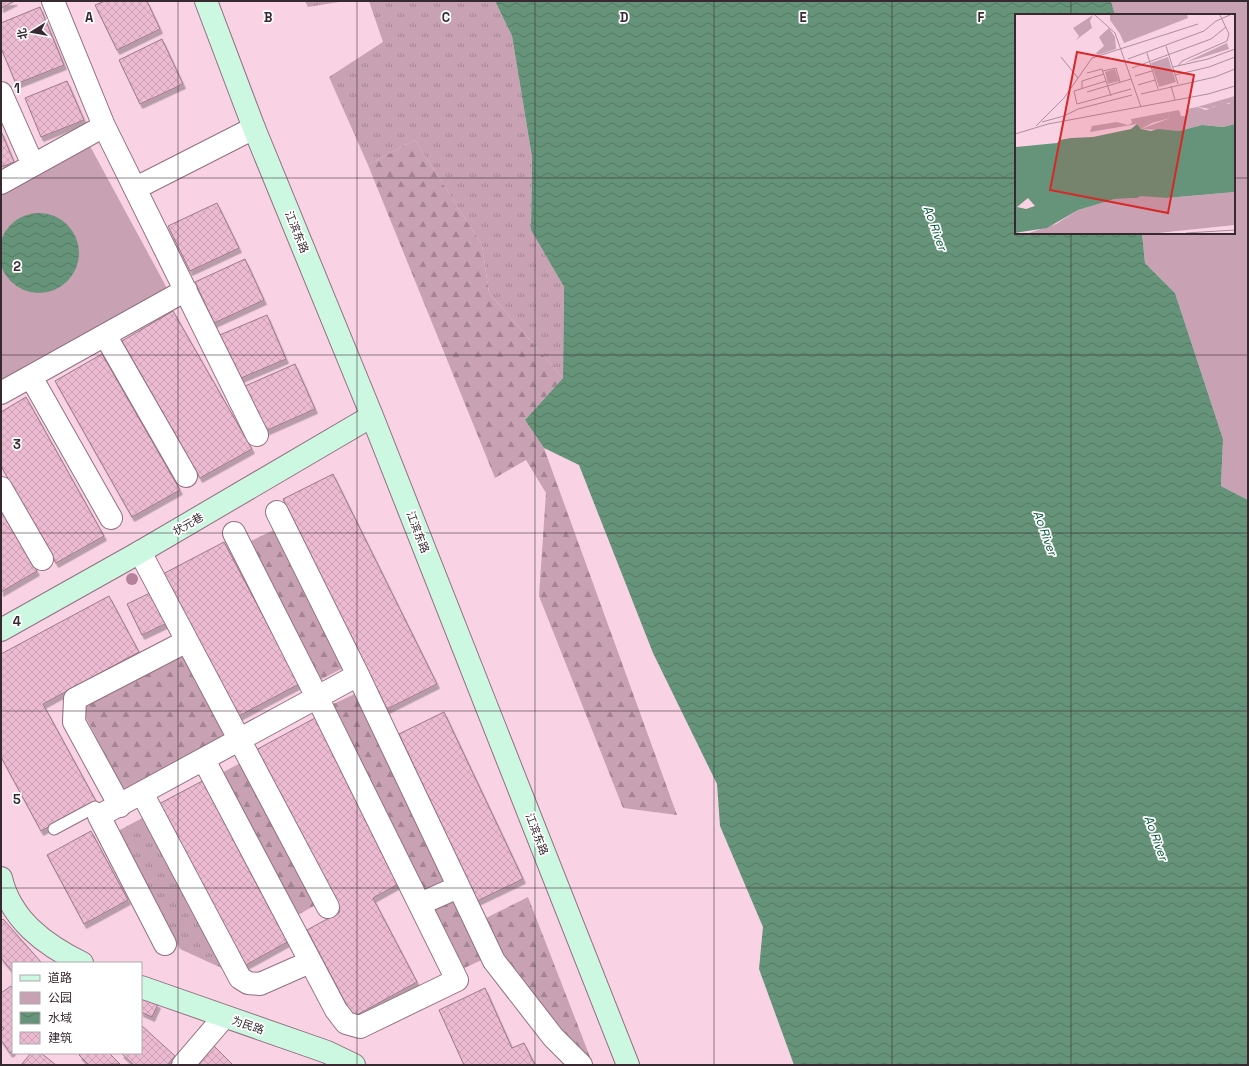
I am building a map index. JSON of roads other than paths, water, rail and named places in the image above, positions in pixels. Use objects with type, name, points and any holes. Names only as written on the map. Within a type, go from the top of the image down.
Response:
[{"type":"main road","name":"江滨东路","points":[[206,1],[254,128],[372,416],[628,1065]]},
{"type":"main road","name":"状元巷","points":[[1,630],[140,552],[372,416]]},
{"type":"main road","points":[[1,878],[16,914],[26,925],[49,944],[80,962]]},
{"type":"main road","name":"为民路","points":[[142,987],[327,1052],[354,1065]]},
{"type":"street","points":[[53,1],[104,126],[257,435]]},
{"type":"street","points":[[1,93],[33,165]]},
{"type":"street","points":[[1,182],[104,126]]},
{"type":"street","points":[[136,188],[254,128]]},
{"type":"street","points":[[1,394],[186,290]]},
{"type":"street","points":[[105,335],[186,476]]},
{"type":"street","points":[[31,377],[111,518]]},
{"type":"street","points":[[1,488],[42,559]]},
{"type":"street","points":[[277,512],[358,675],[494,961],[553,1037],[581,1065]]},
{"type":"street","points":[[204,760],[310,962],[336,1010],[346,1023],[360,1027],[457,980],[234,533]]},
{"type":"street","points":[[140,552],[328,907]]},
{"type":"street","points":[[120,806],[74,722],[75,699],[187,641]]},
{"type":"street","points":[[165,944],[99,816],[120,806],[358,675]]},
{"type":"street","points":[[142,793],[240,978],[248,983],[260,984],[310,962]]},
{"type":"street","points":[[420,904],[458,886]]},
{"type":"street","points":[[183,1065],[224,1017]]},
{"type":"lane","points":[[54,829],[95,807],[99,816]]},
{"type":"water","name":"Ao River","points":[[495,1],[1111,1],[1115,14],[1015,14],[1015,234],[1142,234],[1145,263],[1175,293],[1223,439],[1221,486],[1248,500],[1248,1065],[794,1065],[759,969],[763,927],[720,826],[717,784],[653,653],[579,465],[544,448],[525,420],[563,378],[564,287],[531,230],[532,157],[512,36]]},
{"type":"water","points":[[39,213],[54,216],[67,225],[76,238],[79,253],[76,268],[67,281],[54,290],[39,293],[24,290],[11,281],[2,268],[-1,253],[2,238],[11,225],[24,216]]}]
